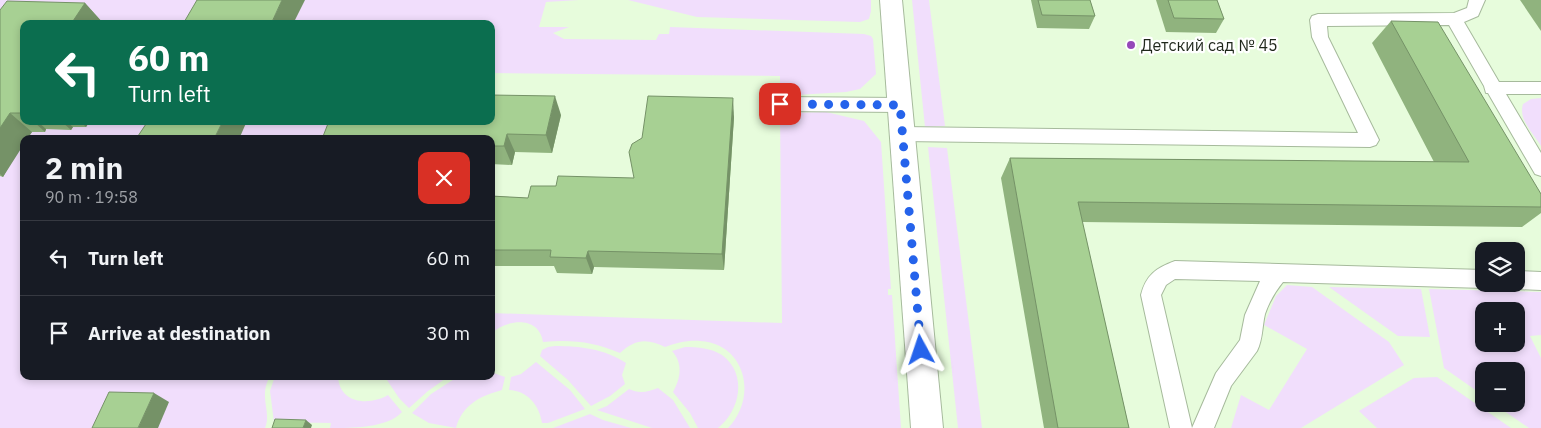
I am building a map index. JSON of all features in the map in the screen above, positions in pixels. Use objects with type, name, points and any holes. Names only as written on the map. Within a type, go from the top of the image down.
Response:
[{"type":"street","points":[[891,0],[928,428]]},
{"type":"lane","points":[[902,134],[1370,140],[1320,37],[1318,20],[1464,18],[1477,7],[1477,0]]},
{"type":"lane","points":[[1454,19],[1492,88],[1541,169]]},
{"type":"lane","points":[[1492,88],[1541,88]]},
{"type":"lane","points":[[780,104],[900,105]]},
{"type":"lane","points":[[1181,428],[1154,315],[1151,294],[1152,286],[1162,274],[1175,270],[1475,279]]},
{"type":"lane","points":[[1203,428],[1223,380],[1250,344],[1256,315],[1262,298],[1278,273]]},
{"type":"lane","points":[[1525,280],[1541,281]]},
{"type":"shaded area","points":[[0,0],[579,0],[546,2],[539,27],[569,27],[553,33],[564,39],[656,40],[659,34],[669,34],[670,27],[864,34],[871,36],[873,39],[876,74],[860,89],[846,92],[780,96],[780,76],[495,73],[495,20],[20,20],[20,125],[332,125],[328,135],[20,135],[20,380],[268,380],[265,391],[267,422],[265,428],[0,428]]},
{"type":"shaded area","points":[[628,0],[871,0],[871,11],[869,19],[860,22],[697,17]]},
{"type":"shaded area","points":[[912,0],[929,0],[945,126],[925,127]]},
{"type":"shaded area","points":[[1541,98],[1541,146],[1527,126],[1522,110],[1523,104],[1531,99]]},
{"type":"shaded area","points":[[826,112],[864,121],[881,142],[891,289],[888,289],[888,295],[892,295],[901,428],[728,428],[743,402],[742,374],[737,362],[728,352],[716,344],[691,341],[665,347],[652,342],[641,341],[620,353],[583,342],[543,342],[540,333],[535,327],[521,322],[505,325],[495,331],[495,313],[782,323],[780,113]]},
{"type":"shaded area","points":[[928,147],[947,148],[982,428],[958,428]]},
{"type":"shaded area","points":[[1287,285],[1312,287],[1389,342],[1404,365],[1301,428],[1231,428],[1241,395],[1269,410],[1307,349],[1264,325],[1276,296]]},
{"type":"shaded area","points":[[1329,287],[1421,289],[1430,337],[1398,336]]},
{"type":"shaded area","points":[[1429,289],[1475,290],[1475,292],[1541,292],[1541,335],[1530,336],[1541,358],[1541,428],[1529,428],[1506,412],[1525,412],[1525,362],[1475,362],[1475,390],[1444,368]]},
{"type":"shaded area","points":[[555,346],[592,349],[618,358],[626,363],[622,375],[625,384],[610,396],[591,406],[568,380],[540,356],[542,350]]},
{"type":"shaded area","points":[[685,347],[704,348],[722,355],[735,372],[738,382],[736,402],[726,421],[718,428],[698,428],[690,413],[673,392],[680,371],[678,360],[672,351]]},
{"type":"shaded area","points":[[536,362],[570,390],[585,409],[548,423],[542,423],[538,410],[527,396],[509,390],[511,377],[521,374]]},
{"type":"shaded area","points":[[495,373],[505,377],[502,390],[486,395],[467,407],[456,428],[429,423],[412,413],[431,394],[453,380],[495,380]]},
{"type":"shaded area","points":[[1437,377],[1475,403],[1475,412],[1488,412],[1511,428],[1377,428],[1359,411],[1414,378]]},
{"type":"shaded area","points":[[274,380],[339,380],[344,392],[349,397],[356,400],[372,401],[388,395],[402,412],[388,421],[359,427],[330,428],[331,423],[274,422],[270,391]]},
{"type":"shaded area","points":[[387,380],[443,380],[409,408],[399,398]]},
{"type":"shaded area","points":[[658,388],[673,400],[690,428],[652,428],[597,410],[607,406],[629,389],[636,392],[644,392]]},
{"type":"shaded area","points":[[590,414],[603,420],[631,428],[553,428]]},
{"type":"building","points":[[197,0],[282,0],[273,20],[185,20]]},
{"type":"building","points":[[1038,0],[1090,0],[1095,16],[1042,15]]},
{"type":"building","points":[[1168,0],[1217,0],[1224,19],[1174,18]]},
{"type":"building","points":[[7,1],[85,3],[74,20],[20,20],[20,113],[10,113],[0,128],[0,10]]},
{"type":"building","points":[[1391,21],[1438,22],[1541,194],[1541,207],[1078,202],[1129,428],[1058,428],[1010,158],[1469,162]]},
{"type":"building","points":[[495,95],[555,96],[546,135],[507,134],[504,146],[495,146],[495,135],[324,135],[327,125],[495,125]]},
{"type":"building","points":[[648,96],[733,98],[722,254],[588,251],[586,258],[550,257],[551,250],[495,250],[495,196],[528,198],[531,186],[556,186],[558,176],[634,178],[629,152],[632,144],[642,138]]},
{"type":"building","points":[[145,125],[221,125],[216,135],[139,135]]},
{"type":"building","points":[[109,392],[154,393],[138,428],[92,428]]},
{"type":"building","points":[[275,419],[306,420],[303,428],[272,428]]},
{"type":"place","name":"Детский сад № 45","points":[[1131,45]]},
{"type":"route","points":[[780,104],[900,105],[921,350]]}]
